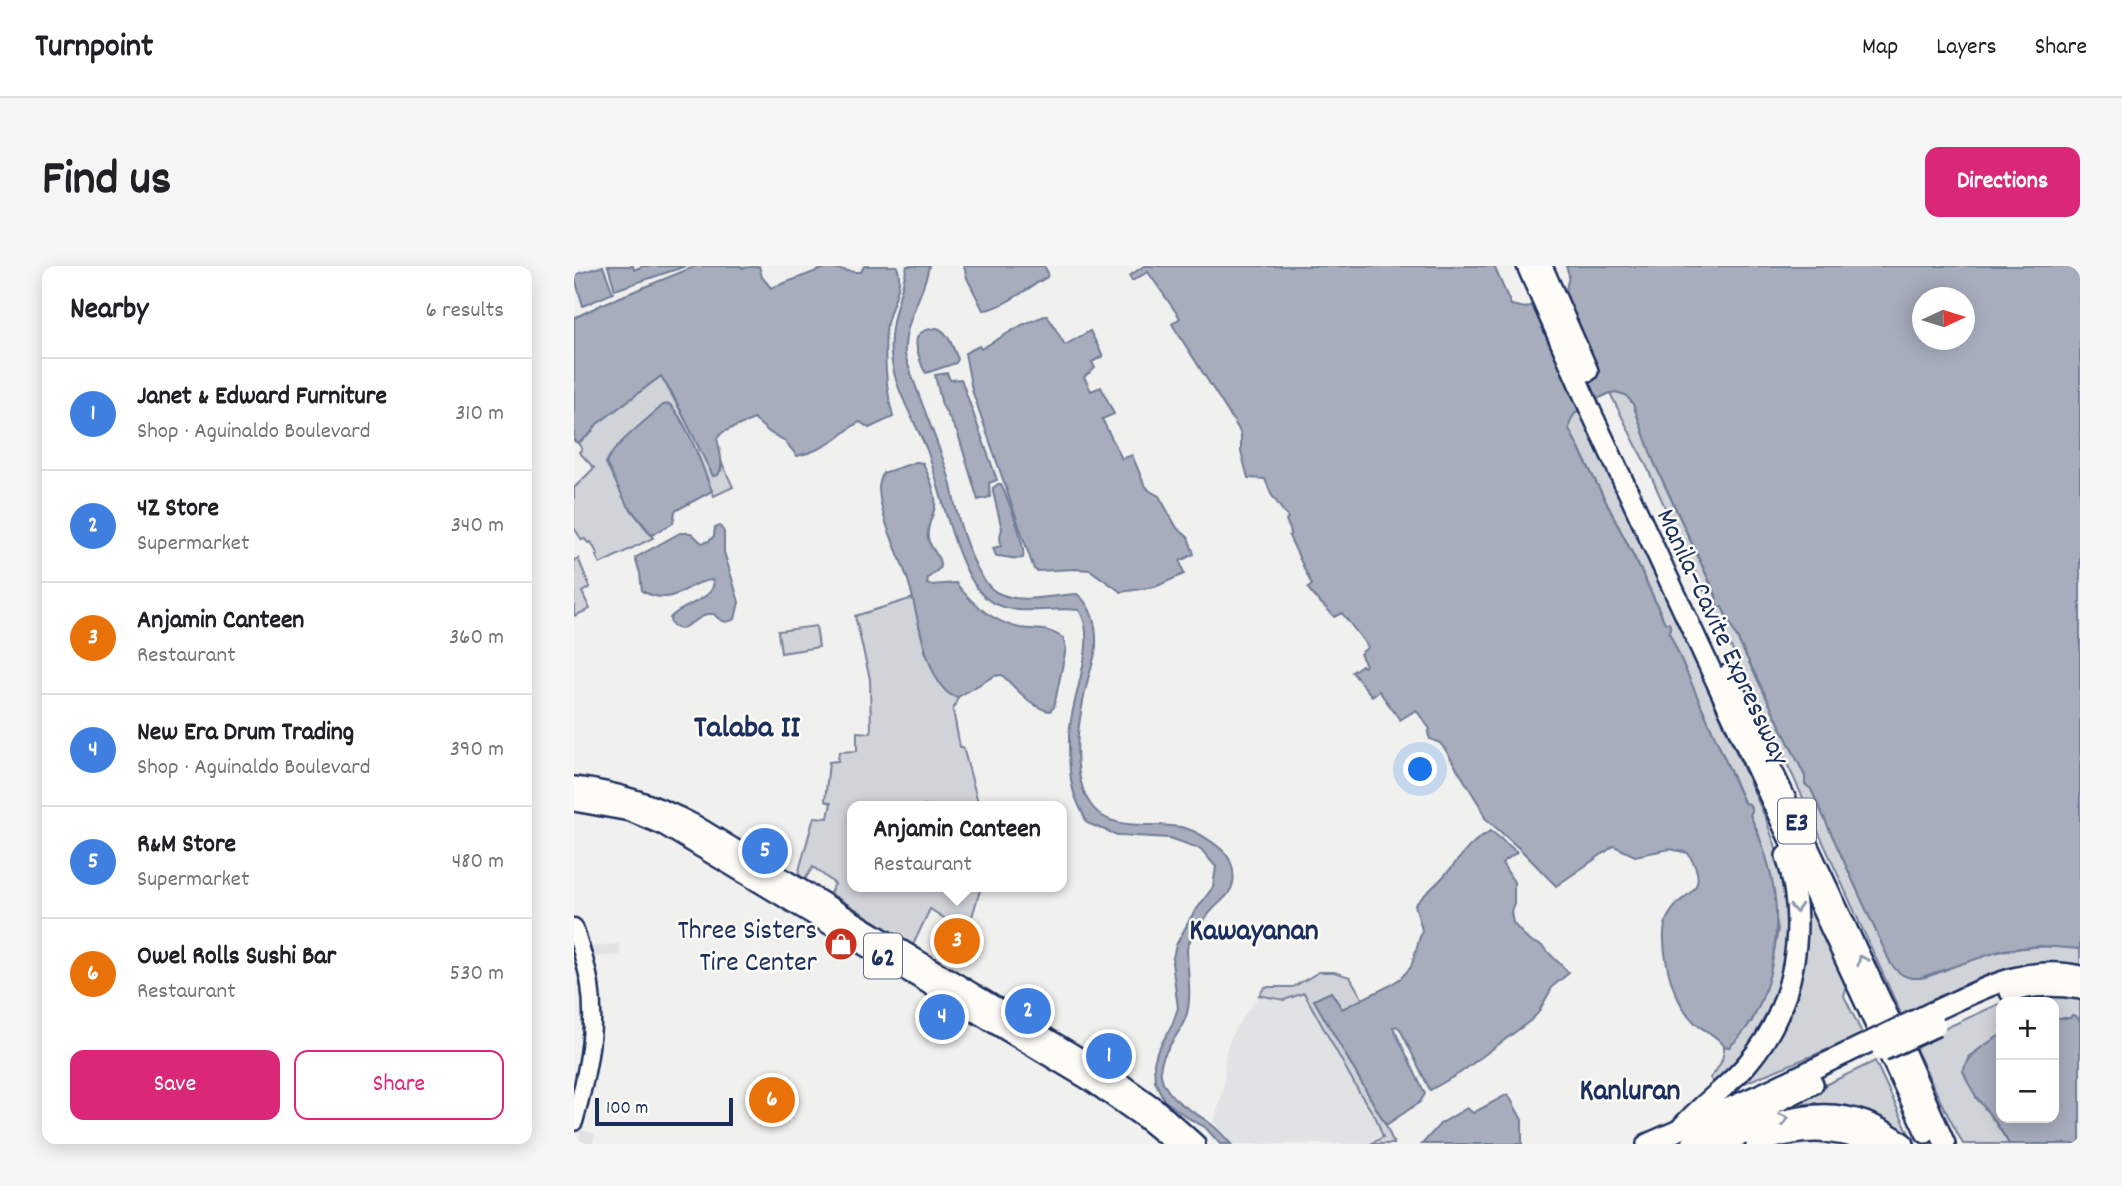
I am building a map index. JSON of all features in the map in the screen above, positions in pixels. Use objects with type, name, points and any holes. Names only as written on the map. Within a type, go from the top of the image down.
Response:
[{"type":"highway","name":"Manila–Cavite Expressway","points":[[1538,272],[1598,411],[1747,750],[1884,1025],[1696,610],[1598,411]]},
{"type":"highway","points":[[1686,1136],[1698,1108],[1732,1081],[1757,1052],[1768,1034],[1783,1006],[1794,959],[1797,928],[1793,880],[1747,750]]},
{"type":"highway","name":"62","points":[[574,787],[637,800],[694,825],[1117,1081],[1174,1124],[1195,1144]]},
{"type":"highway","name":"62","points":[[574,800],[631,811],[666,826],[1091,1081],[1176,1144]]},
{"type":"highway","points":[[1647,1144],[1686,1136],[1763,1093],[1850,1059],[1933,1020],[1997,983],[2038,972],[2080,976]]},
{"type":"highway","points":[[1933,1020],[2023,988],[2047,985],[2080,989]]},
{"type":"highway","points":[[1931,1144],[1896,1051],[1958,1144]]},
{"type":"highway","points":[[1922,1090],[1945,1144]]},
{"type":"highway","points":[[1721,1144],[1772,1122],[1823,1115],[1863,1121],[1893,1135],[1904,1144]]},
{"type":"highway","points":[[1765,1141],[1800,1132],[1813,1132],[1849,1135],[1876,1144]]},
{"type":"highway","points":[[1765,1141],[1814,1144]]},
{"type":"main road","points":[[574,927],[587,968],[592,1002],[590,1048],[574,1122]]},
{"type":"shaded area","points":[[661,376],[688,424],[721,470],[722,463],[733,487],[714,496],[689,435],[669,404],[609,457],[626,503],[653,538],[600,564],[591,542],[582,540],[574,528],[574,488],[594,468],[579,452],[582,449],[578,443],[590,434],[597,424]]},
{"type":"shaded area","points":[[1610,393],[1626,395],[1633,404],[1654,462],[1717,598],[1715,602],[1722,607],[1805,776],[1805,784],[1811,789],[1891,964],[1904,975],[1919,978],[1994,953],[2051,947],[2080,949],[2080,965],[2032,963],[2010,968],[1965,984],[1902,1016],[1793,776]]},
{"type":"shaded area","points":[[1582,408],[1766,819],[1784,872],[1788,937],[1777,992],[1753,1041],[1714,1083],[1710,1078],[1720,1064],[1724,1046],[1729,1047],[1752,1021],[1759,1006],[1771,968],[1778,929],[1759,835],[1750,815],[1752,810],[1749,804],[1745,804],[1668,632],[1671,629],[1669,624],[1665,623],[1569,429],[1572,417]]},
{"type":"shaded area","points":[[578,558],[590,587],[582,592],[590,609],[574,616],[574,560]]},
{"type":"shaded area","points":[[913,598],[925,651],[938,680],[953,696],[958,697],[953,710],[960,747],[963,747],[978,801],[847,801],[847,892],[979,892],[967,933],[930,909],[913,945],[830,893],[835,884],[813,867],[805,879],[798,874],[814,817],[828,818],[831,803],[825,801],[829,762],[838,761],[839,752],[857,751],[857,732],[871,733],[870,679],[855,616]]},
{"type":"shaded area","points":[[816,626],[819,647],[781,653],[778,631]]},
{"type":"shaded area","points":[[1797,875],[1847,985],[1844,996],[1863,1035],[1730,1089],[1774,1032]]},
{"type":"shaded area","points":[[619,944],[620,955],[594,957],[593,946]]},
{"type":"shaded area","points":[[1319,972],[1334,972],[1350,977],[1363,1000],[1342,1009],[1331,992],[1314,1000],[1386,1125],[1394,1144],[1371,1144],[1383,1137],[1376,1118],[1304,993],[1284,1000],[1259,995],[1265,987],[1293,987]]},
{"type":"shaded area","points":[[1304,993],[1376,1118],[1383,1137],[1371,1144],[1232,1144],[1214,1123],[1224,1085],[1228,1044],[1235,1029],[1259,995],[1284,1000]]},
{"type":"shaded area","points":[[2065,995],[2080,999],[2080,1021],[2059,1018],[2059,997],[2023,997]]},
{"type":"shaded area","points":[[1996,1005],[1996,1038],[1968,1057],[1976,1098],[1989,1112],[2009,1144],[1963,1144],[1913,1043]]},
{"type":"shaded area","points":[[1875,1061],[1914,1144],[1905,1137],[1816,1109],[1816,1103],[1790,1105],[1821,1087]]},
{"type":"shaded area","points":[[581,1130],[595,1134],[593,1144],[577,1144]]},
{"type":"water","points":[[603,266],[613,293],[583,306],[574,275]]},
{"type":"water","points":[[608,266],[633,266],[634,270],[643,266],[686,266],[615,290]]},
{"type":"water","points":[[696,266],[759,266],[762,277],[771,288],[825,268],[861,272],[864,266],[897,266],[898,290],[887,321],[885,340],[887,385],[893,417],[869,428],[860,422],[826,445],[797,456],[784,440],[770,433],[754,419],[723,432],[717,438],[721,466],[718,475],[713,476],[661,376],[597,424],[590,434],[578,443],[574,441],[574,318]]},
{"type":"water","points":[[907,266],[929,266],[907,332],[905,355],[947,471],[963,533],[978,569],[991,588],[1008,597],[1027,599],[1077,594],[1087,605],[1093,618],[1096,647],[1082,706],[1077,748],[1079,776],[1091,805],[1101,815],[1113,821],[1185,828],[1195,832],[1221,849],[1233,869],[1230,891],[1210,912],[1187,948],[1187,1013],[1166,1051],[1160,1070],[1162,1080],[1173,1097],[1215,1127],[1231,1144],[1220,1144],[1205,1127],[1164,1100],[1155,1081],[1154,1063],[1178,1008],[1172,962],[1176,945],[1191,917],[1213,887],[1216,867],[1201,849],[1170,838],[1117,835],[1087,823],[1072,786],[1069,752],[1070,723],[1085,655],[1085,623],[1079,610],[1023,610],[1001,606],[990,601],[978,590],[968,573],[951,531],[927,450],[900,392],[893,368],[891,332]]},
{"type":"water","points":[[964,266],[1044,266],[1048,273],[1047,277],[1006,302],[983,310]]},
{"type":"water","points":[[1144,266],[1494,266],[1511,305],[1526,308],[1566,290],[1569,275],[1566,266],[2080,266],[2080,949],[2040,946],[2003,950],[1919,978],[1907,977],[1894,968],[1811,789],[1805,784],[1805,776],[1722,607],[1715,602],[1717,597],[1654,462],[1633,404],[1626,395],[1610,393],[1578,410],[1569,429],[1665,623],[1669,623],[1669,632],[1744,803],[1749,804],[1752,810],[1750,815],[1771,875],[1776,934],[1766,987],[1749,1024],[1737,1040],[1729,1047],[1724,1046],[1695,1023],[1685,1010],[1674,988],[1666,959],[1664,929],[1667,919],[1678,903],[1692,892],[1698,879],[1688,853],[1670,849],[1635,856],[1614,846],[1556,886],[1485,818],[1445,749],[1440,743],[1430,739],[1430,729],[1416,710],[1400,720],[1379,691],[1372,696],[1352,672],[1366,665],[1360,654],[1368,647],[1342,613],[1334,617],[1308,588],[1312,585],[1289,536],[1291,532],[1286,520],[1288,518],[1271,494],[1265,479],[1248,478],[1241,451],[1241,435],[1172,324],[1180,318],[1148,272],[1132,281],[1129,276]]},
{"type":"water","points":[[1047,315],[1065,345],[1090,331],[1103,356],[1092,362],[1095,368],[1084,377],[1091,391],[1101,387],[1114,414],[1102,419],[1122,459],[1132,455],[1144,484],[1159,496],[1177,528],[1188,537],[1194,554],[1180,561],[1184,574],[1155,587],[1121,592],[1090,570],[1034,569],[972,390],[965,353],[979,346],[981,349],[1022,325]]},
{"type":"water","points":[[937,328],[948,337],[958,359],[956,363],[926,373],[917,350],[917,340],[920,333]]},
{"type":"water","points":[[947,373],[950,380],[961,379],[997,480],[989,483],[990,497],[978,500],[958,434],[942,405],[935,375]]},
{"type":"water","points":[[669,404],[688,433],[712,491],[675,511],[673,523],[652,535],[626,503],[606,463],[631,433],[663,405]]},
{"type":"water","points":[[916,462],[923,463],[935,495],[928,533],[940,568],[928,578],[927,584],[956,583],[976,605],[992,617],[1020,628],[1046,630],[1063,638],[1066,648],[1054,707],[1050,711],[1031,702],[1002,675],[994,676],[958,697],[948,693],[939,682],[925,650],[910,587],[883,514],[879,489],[883,473]]},
{"type":"water","points":[[1001,484],[1016,521],[1023,558],[996,556],[993,548],[1001,546],[1002,529],[993,492],[993,488]]},
{"type":"water","points":[[720,526],[724,532],[724,552],[739,602],[735,619],[724,621],[714,614],[707,614],[681,629],[676,627],[670,618],[710,592],[713,580],[704,581],[672,596],[654,596],[642,591],[635,558],[680,533],[691,533],[702,543],[709,541],[714,536],[715,527]]},
{"type":"water","points":[[1491,831],[1517,852],[1502,863],[1514,882],[1511,912],[1513,923],[1529,941],[1541,945],[1569,973],[1553,986],[1538,1013],[1530,1021],[1460,1073],[1430,1090],[1400,1029],[1393,1027],[1425,1094],[1420,1102],[1386,1125],[1314,1000],[1331,992],[1342,1009],[1401,978],[1411,967],[1422,930],[1415,905],[1470,846]]},
{"type":"water","points":[[2072,1015],[2076,1016],[2080,1021],[2080,1144],[2009,1144],[1963,1071],[1978,1050],[1996,1038],[1996,1123],[2059,1123],[2059,1018],[2070,1018]]},
{"type":"water","points":[[1508,1094],[1522,1120],[1522,1144],[1422,1144],[1440,1124],[1467,1108],[1473,1113]]},
{"type":"place","name":"R&M Store","points":[[765,851]]},
{"type":"place","name":"Anjamin Canteen","points":[[957,941]]},
{"type":"place","name":"Three Sisters Tire Center","points":[[841,944]]},
{"type":"place","name":"4Z Store","points":[[1028,1011]]},
{"type":"place","name":"New Era Drum Trading","points":[[942,1017]]},
{"type":"place","name":"Janet & Edward Furniture","points":[[1109,1056]]},
{"type":"place","name":"Owel Rolls Sushi Bar","points":[[772,1100]]},
{"type":"district","name":"Talaba II","points":[[747,725]]},
{"type":"district","name":"Kawayanan","points":[[1254,929]]},
{"type":"district","name":"Kanluran","points":[[1630,1089]]}]
